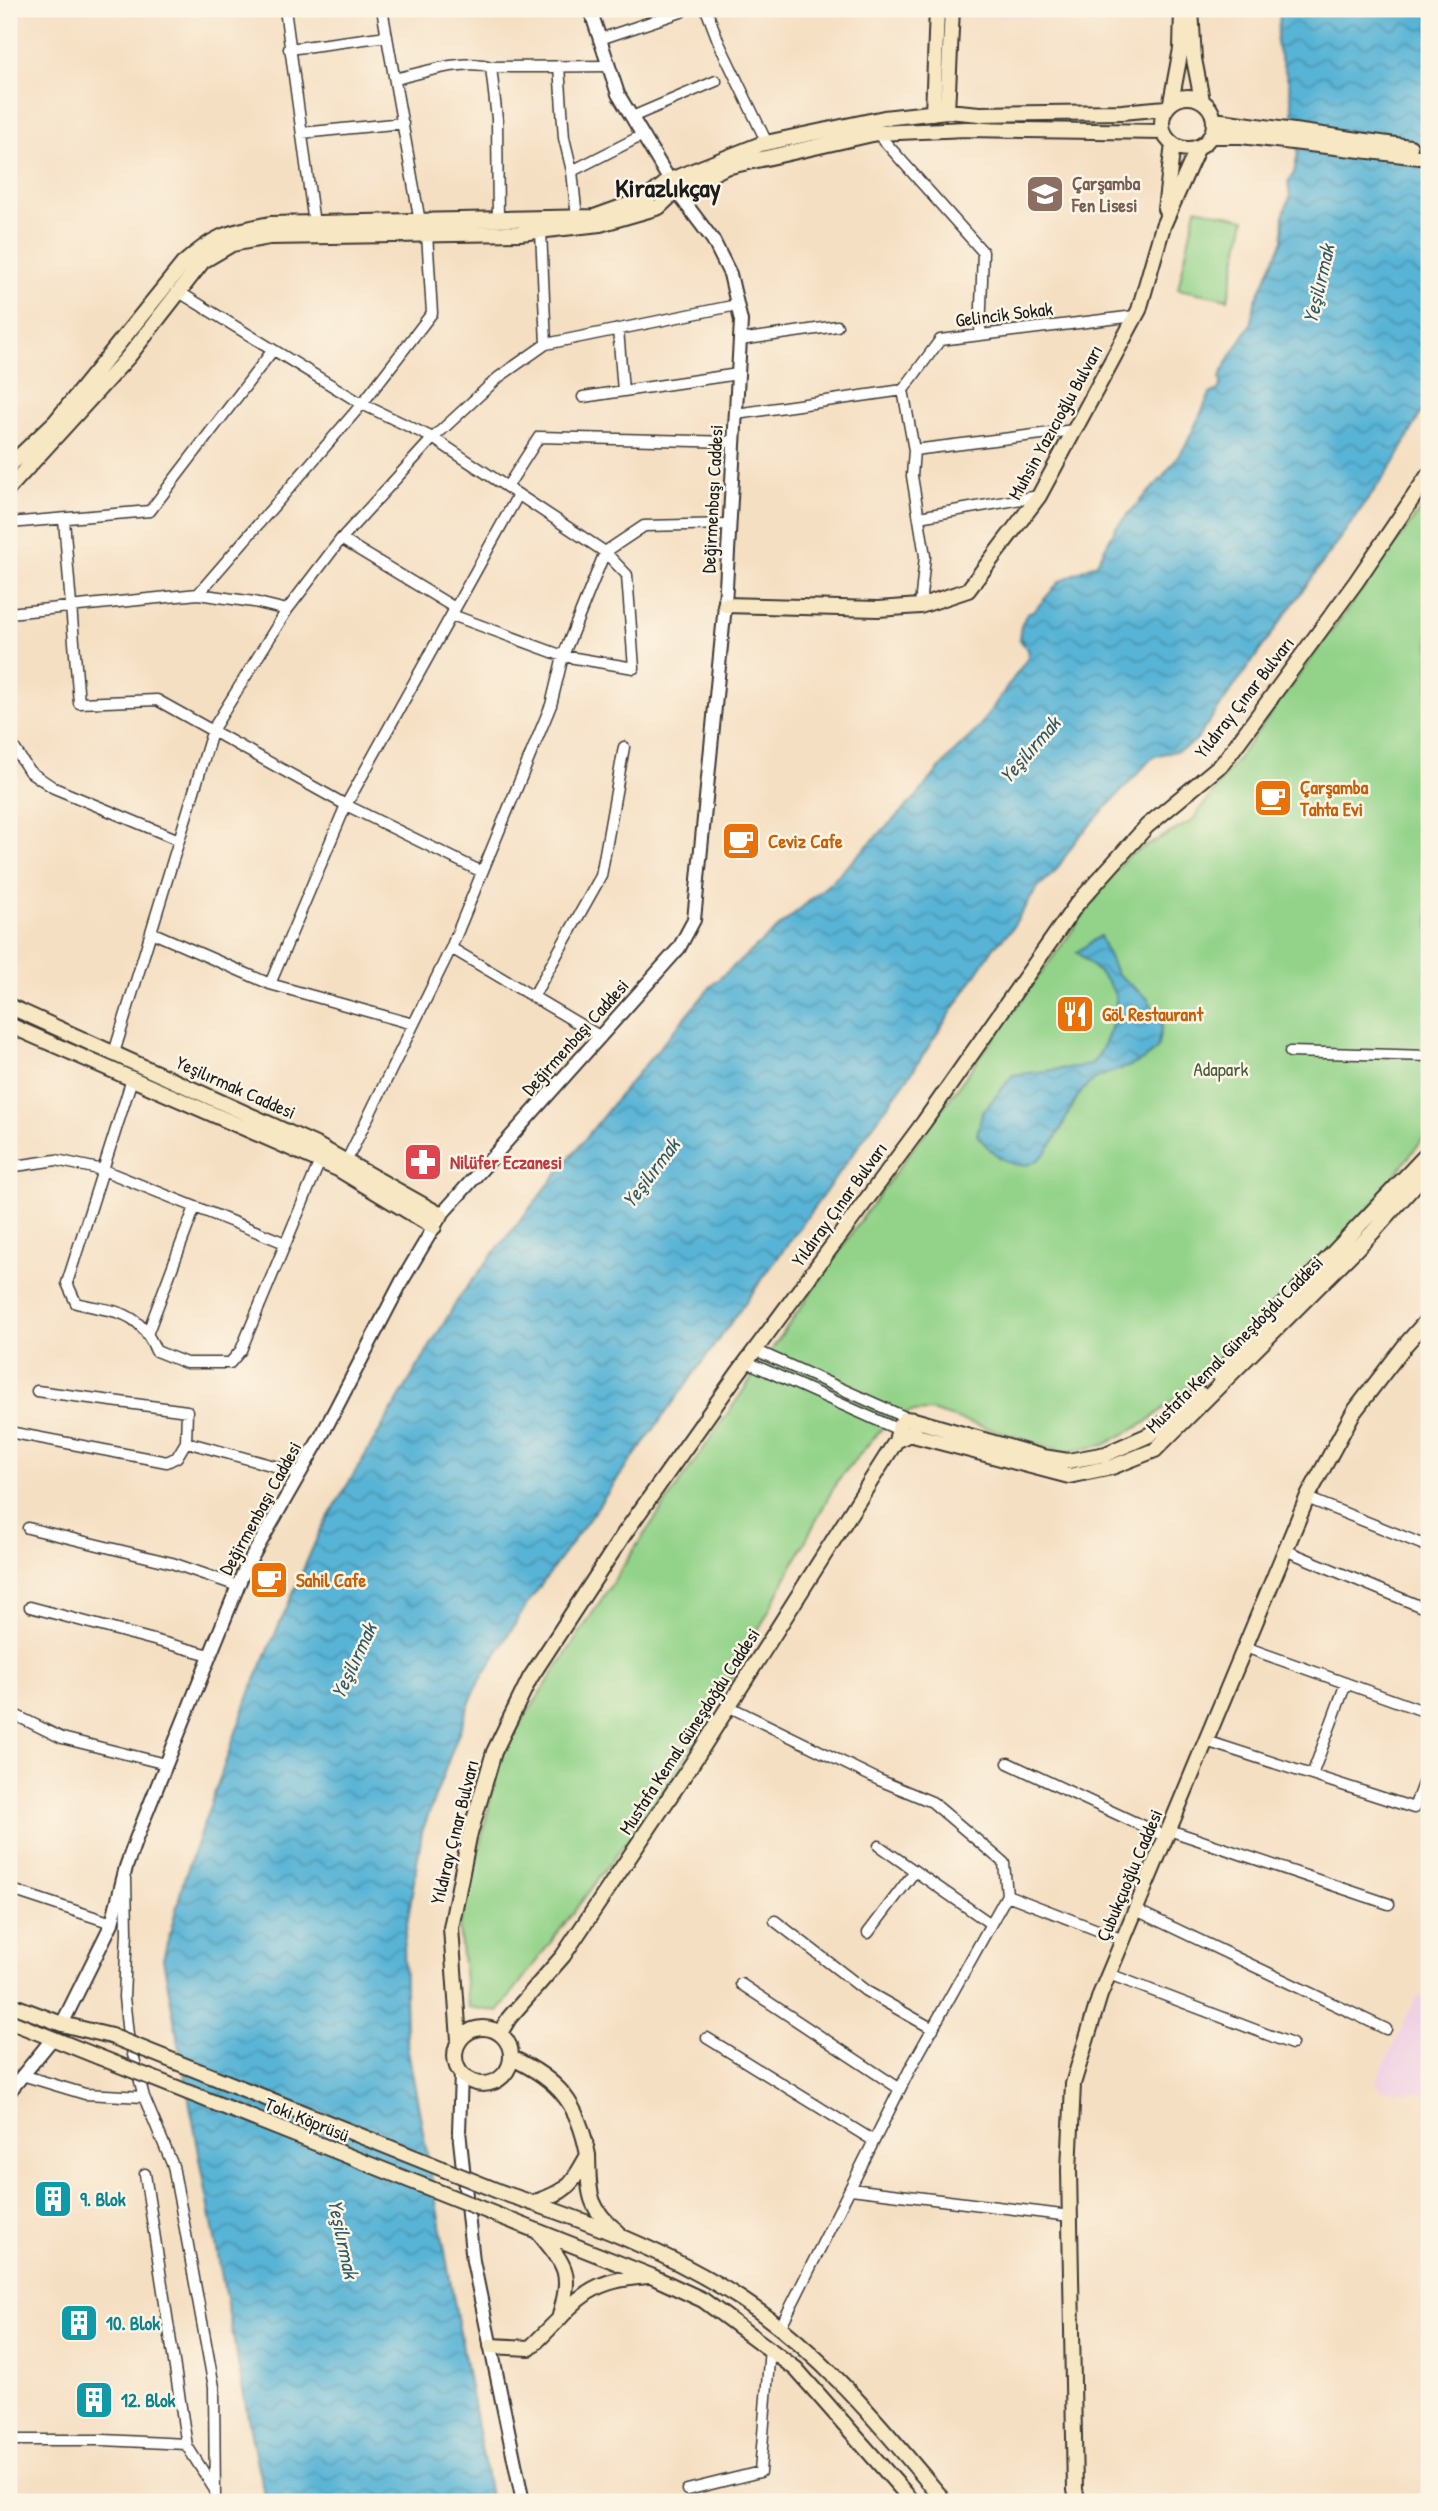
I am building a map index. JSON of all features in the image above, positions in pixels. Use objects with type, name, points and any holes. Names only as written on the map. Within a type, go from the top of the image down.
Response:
[{"type":"main road","points":[[937,9],[940,112]]},
{"type":"main road","points":[[940,112],[952,9]]},
{"type":"main road","points":[[1182,9],[1181,50],[1169,105],[1161,124],[1163,132],[1173,144],[1181,148],[1198,147],[1211,136],[1243,131],[1429,149]]},
{"type":"main road","points":[[1191,9],[1194,59],[1202,100]]},
{"type":"main road","points":[[9,488],[129,356],[204,261],[232,244],[269,237],[594,217],[647,198],[767,143],[884,118],[940,112],[1122,112],[1169,105],[1186,96],[1202,100],[1208,106],[1214,120],[1211,136]]},
{"type":"main road","points":[[1214,120],[1243,131],[1429,159]]},
{"type":"main road","points":[[9,467],[56,421],[183,264],[206,243],[230,232],[270,224],[314,224],[541,232],[600,224],[659,207],[673,185],[726,167],[877,133],[966,129],[1163,132]]},
{"type":"main road","name":"Muhsin Yazıcıoğlu Bulvarı","points":[[1163,226],[1173,144]]},
{"type":"main road","name":"Muhsin Yazıcıoğlu Bulvarı","points":[[725,605],[878,609],[920,606],[968,590],[1039,496],[1135,316],[1163,226],[1198,147]]},
{"type":"main road","name":"Yıldıray Çınar Bulvarı","points":[[459,2040],[451,1928],[469,1837],[494,1752],[530,1678],[624,1534],[751,1356],[924,1122],[1076,905],[1147,826],[1223,763],[1356,582],[1429,474]]},
{"type":"main road","name":"Yeşilırmak Caddesi","points":[[9,1006],[320,1147],[438,1221]]},
{"type":"main road","name":"Yeşilırmak Caddesi","points":[[9,1025],[338,1169],[438,1221]]},
{"type":"main road","points":[[1373,1223],[1429,1152]]},
{"type":"main road","points":[[905,1429],[1068,1461],[1106,1454],[1149,1435],[1200,1394],[1282,1304],[1429,1169]]},
{"type":"main road","name":"Çubukçuoğlu Caddesi","points":[[1078,2502],[1075,2490],[1069,2171],[1073,2084],[1100,1995],[1307,1498],[1353,1413],[1429,1318]]},
{"type":"main road","name":"Mustafa Kemal Güneşdoğdu Caddesi","points":[[500,2033],[509,2018],[563,1956],[730,1707],[905,1429]]},
{"type":"main road","points":[[9,2004],[62,2024],[111,2036],[685,2265],[743,2300],[780,2328],[853,2395],[945,2502]]},
{"type":"main road","name":"Toki Köprüsü","points":[[9,2021],[651,2276],[703,2300],[796,2369],[913,2502]]},
{"type":"main road","points":[[483,2027],[500,2033],[507,2040],[512,2058],[504,2076],[496,2081],[477,2084],[461,2074],[455,2057],[459,2040],[474,2029],[483,2027]]},
{"type":"main road","points":[[512,2058],[538,2071],[559,2089],[583,2130],[592,2205],[604,2221],[631,2242]]},
{"type":"main road","points":[[532,2203],[557,2195],[572,2185],[588,2155]]},
{"type":"main road","points":[[537,2231],[564,2266],[567,2280],[559,2319]]},
{"type":"main road","points":[[491,2346],[530,2348],[572,2303],[597,2285],[619,2278],[651,2276]]},
{"type":"street","points":[[285,9],[314,224]]},
{"type":"street","points":[[198,594],[362,404],[432,313],[424,228],[382,9]]},
{"type":"street","name":"Değirmenbaşı Caddesi","points":[[62,2024],[112,1923],[126,1867],[244,1571],[300,1473],[402,1281],[438,1221],[679,948],[694,920],[725,605],[741,321],[730,274],[713,240],[673,185],[618,94],[590,9]]},
{"type":"street","points":[[706,9],[719,43],[767,143]]},
{"type":"street","points":[[600,39],[681,12]]},
{"type":"street","points":[[289,49],[387,36]]},
{"type":"street","points":[[395,79],[480,63],[491,67],[609,66]]},
{"type":"street","points":[[559,66],[564,138],[572,171],[577,218]]},
{"type":"street","points":[[491,67],[497,119],[498,221]]},
{"type":"street","points":[[632,117],[716,81]]},
{"type":"street","points":[[302,133],[403,123]]},
{"type":"street","points":[[877,133],[983,252],[980,334]]},
{"type":"street","points":[[572,171],[643,135]]},
{"type":"street","points":[[541,232],[546,344]]},
{"type":"street","points":[[179,292],[362,404],[433,438],[604,552],[627,575],[634,668],[563,656],[453,612],[341,539]]},
{"type":"street","points":[[114,1053],[213,729],[287,610],[341,539],[433,438],[499,377],[546,344],[737,305]]},
{"type":"street","name":"Gelincik Sokak","points":[[903,390],[940,340],[1135,316]]},
{"type":"street","points":[[740,340],[836,326]]},
{"type":"street","points":[[618,330],[623,391]]},
{"type":"street","points":[[9,523],[150,511],[273,350]]},
{"type":"street","points":[[583,397],[738,374]]},
{"type":"street","points":[[736,414],[903,390],[914,450],[912,476],[925,556],[920,606]]},
{"type":"street","points":[[914,450],[1074,430]]},
{"type":"street","points":[[508,487],[539,437],[734,442]]},
{"type":"street","points":[[270,984],[346,805],[518,495]]},
{"type":"street","points":[[919,517],[1039,496]]},
{"type":"street","points":[[64,520],[79,703],[157,700],[346,805],[482,872]]},
{"type":"street","points":[[346,1161],[451,948],[551,705],[563,656],[604,552],[644,526],[730,524]]},
{"type":"street","points":[[9,613],[198,594],[287,610]]},
{"type":"street","points":[[9,740],[29,771],[54,788],[178,840]]},
{"type":"street","points":[[533,997],[601,876],[624,747]]},
{"type":"street","points":[[150,932],[270,984],[413,1024]]},
{"type":"street","points":[[451,948],[601,1037]]},
{"type":"street","points":[[1290,1052],[1429,1056]]},
{"type":"street","points":[[132,1079],[67,1283],[76,1304],[132,1317],[148,1332],[156,1351],[186,1363],[230,1363],[241,1350],[320,1161]]},
{"type":"street","points":[[9,1167],[56,1160],[103,1170],[285,1243]]},
{"type":"street","points":[[148,1332],[195,1207]]},
{"type":"street","points":[[751,1356],[905,1429]]},
{"type":"street","points":[[9,1432],[167,1462],[177,1457],[186,1442],[187,1410],[37,1391]]},
{"type":"street","points":[[186,1442],[300,1473]]},
{"type":"street","points":[[1307,1498],[1429,1547]]},
{"type":"street","points":[[28,1528],[172,1563],[238,1586]]},
{"type":"street","points":[[1286,1550],[1429,1610]]},
{"type":"street","points":[[30,1607],[210,1655]]},
{"type":"street","points":[[1245,1647],[1429,1713]]},
{"type":"street","points":[[1312,1775],[1346,1683]]},
{"type":"street","points":[[730,1707],[879,1780],[932,1802],[1004,1863],[1007,1895],[900,2089],[780,2328]]},
{"type":"street","points":[[9,1712],[62,1738],[166,1764]]},
{"type":"street","points":[[1206,1741],[1414,1808],[1429,1767]]},
{"type":"street","points":[[1008,1763],[1167,1833],[1389,1904]]},
{"type":"street","points":[[879,1846],[991,1924]]},
{"type":"street","points":[[126,1867],[124,1997],[128,2035],[144,2097],[173,2166],[214,2387],[215,2502]]},
{"type":"street","points":[[868,1933],[915,1871]]},
{"type":"street","points":[[9,1889],[112,1923]]},
{"type":"street","points":[[1007,1895],[1123,1940]]},
{"type":"street","points":[[1136,1910],[1385,2029]]},
{"type":"street","points":[[775,1921],[866,1991],[933,2029]]},
{"type":"street","points":[[1109,1975],[1292,2044]]},
{"type":"street","points":[[741,1984],[900,2089]]},
{"type":"street","points":[[9,2092],[53,2038]]},
{"type":"street","points":[[707,2038],[874,2141]]},
{"type":"street","points":[[461,2074],[459,2131],[473,2262],[523,2502]]},
{"type":"street","points":[[22,2076],[85,2094],[144,2097]]},
{"type":"street","points":[[145,2174],[186,2444],[214,2488]]},
{"type":"street","points":[[851,2189],[1070,2216]]},
{"type":"street","points":[[687,2490],[760,2473],[770,2348]]},
{"type":"street","points":[[9,2440],[103,2440],[186,2444]]},
{"type":"shaded area","points":[[961,9],[1050,9],[1050,17],[961,16]]},
{"type":"shaded area","points":[[1429,1996],[1429,2094],[1380,2089],[1375,2083],[1416,1998]]},
{"type":"green space","points":[[1196,208],[1245,219],[1228,299],[1178,289]]},
{"type":"green space","name":"Adapark","points":[[1429,498],[1429,1131],[1347,1237],[1239,1336],[1212,1368],[1147,1422],[1104,1445],[1065,1452],[931,1411],[911,1412],[889,1420],[837,1481],[757,1633],[673,1780],[498,2012],[468,2007],[459,1929],[502,1752],[639,1542],[865,1214],[1126,857],[1192,821]]},
{"type":"water","name":"Yeşilırmak","points":[[1281,9],[1429,9],[1429,398],[1396,460],[1196,740],[1181,750],[1153,757],[1076,840],[1055,872],[1038,887],[1010,931],[994,947],[912,1072],[526,1606],[475,1689],[422,1832],[404,1943],[406,2039],[491,2502],[266,2502],[163,1959],[184,1879],[252,1687],[320,1531],[460,1296],[623,1091],[713,984],[830,883],[917,796],[951,755],[976,731],[1027,659],[1029,651],[1019,639],[1027,613],[1035,610],[1060,581],[1097,563],[1116,527],[1162,478],[1186,445],[1210,394],[1218,390],[1221,384],[1220,377],[1227,362],[1252,322],[1255,302],[1283,240],[1284,213],[1290,197],[1288,182],[1294,173],[1298,153],[1289,83],[1276,44]]},
{"type":"water","points":[[1100,936],[1116,973],[1148,999],[1162,1025],[1157,1049],[1138,1063],[1094,1080],[1079,1095],[1056,1139],[1041,1158],[1022,1165],[1012,1164],[993,1152],[977,1135],[982,1113],[1013,1075],[1091,1065],[1096,1059],[1110,1031],[1116,1001],[1107,982],[1077,952]]},
{"type":"place","name":"Çarşamba Fen Lisesi","points":[[1045,194]]},
{"type":"place","name":"Çarşamba Tahta Evi","points":[[1273,798]]},
{"type":"place","name":"Ceviz Cafe","points":[[741,841]]},
{"type":"place","name":"Göl Restaurant","points":[[1075,1014]]},
{"type":"place","name":"Nilüfer Eczanesi","points":[[423,1162]]},
{"type":"place","name":"Sahil Cafe","points":[[269,1580]]},
{"type":"place","name":"9. Blok","points":[[53,2199]]},
{"type":"place","name":"10. Blok","points":[[79,2323]]},
{"type":"place","name":"12. Blok","points":[[94,2400]]},
{"type":"district","name":"Kirazlıkçay","points":[[668,188]]}]
